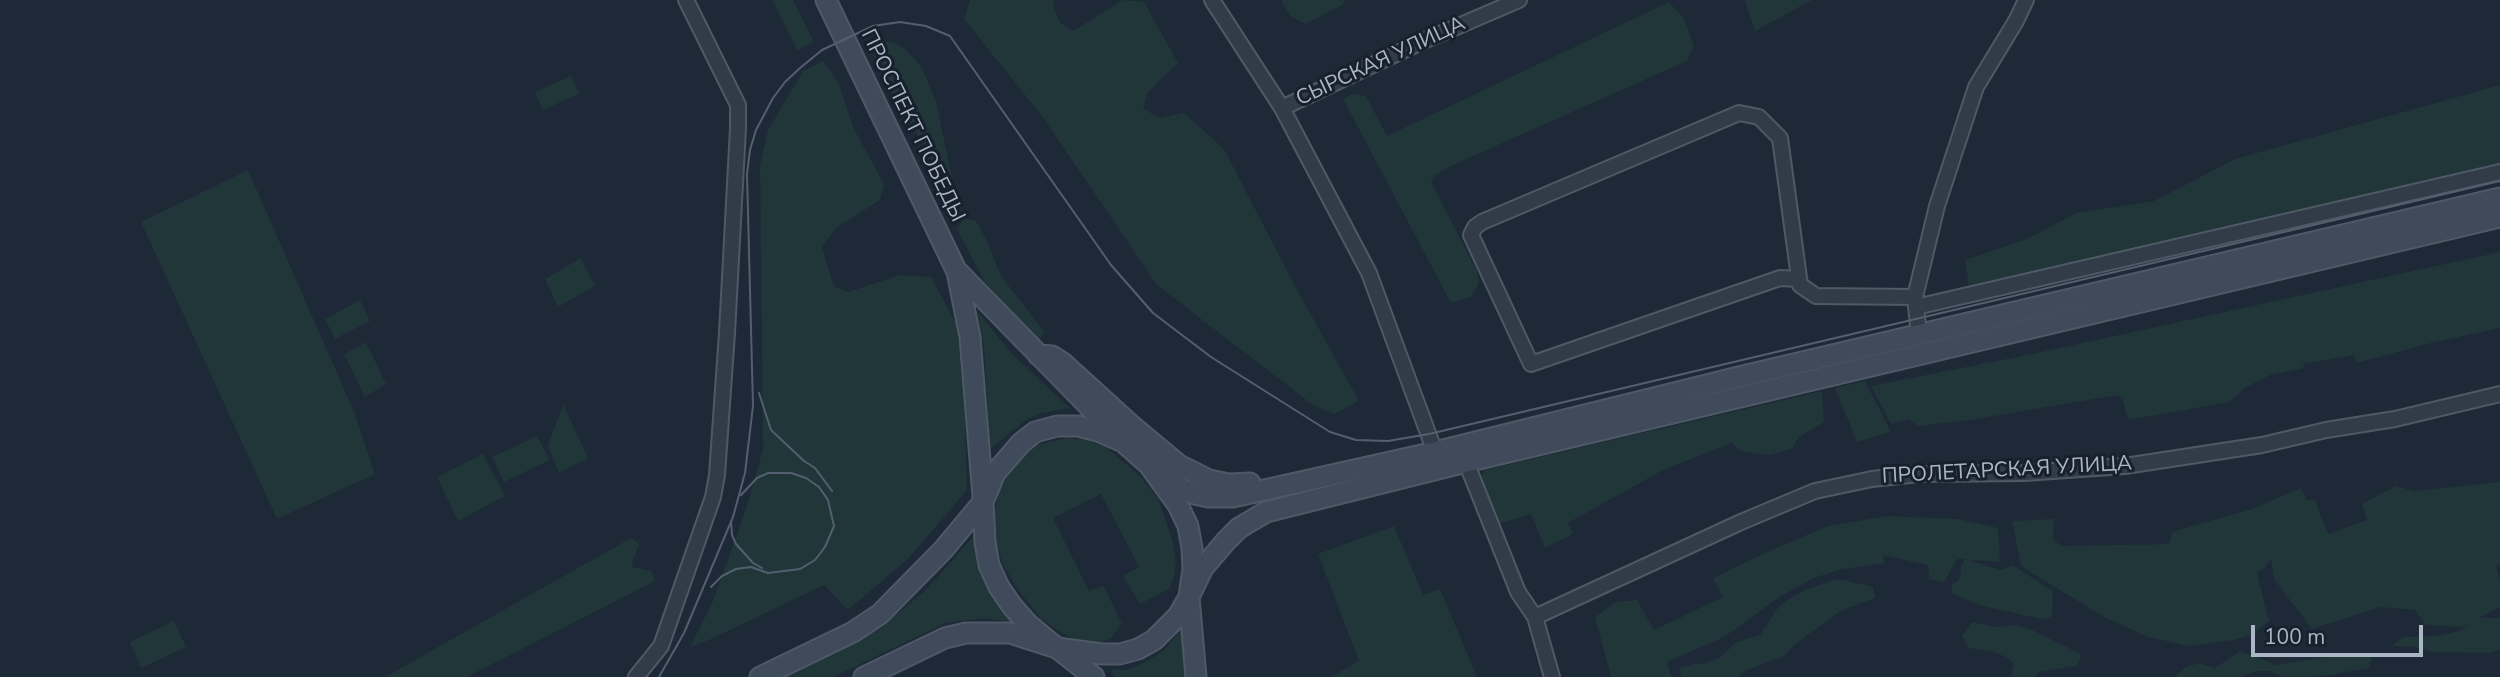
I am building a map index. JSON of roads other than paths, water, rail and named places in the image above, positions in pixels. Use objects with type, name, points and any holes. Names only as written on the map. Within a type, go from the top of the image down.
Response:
[{"type":"main road","name":"ПРОСПЕКТ ПОБЕДЫ","points":[[826,0],[957,272]]},
{"type":"main road","points":[[957,272],[1123,442],[1149,465],[1182,489],[1208,497],[1233,496],[1435,452],[2500,198]]},
{"type":"main road","points":[[864,677],[945,638],[966,633],[1010,633],[1057,648],[1102,654],[1120,654],[1139,649],[1167,629],[1178,616],[1203,568],[1226,541],[1239,528],[1266,512],[1469,471],[2500,218]]},
{"type":"main road","points":[[957,272],[970,337],[989,565],[999,587],[1028,624],[1094,677]]},
{"type":"main road","points":[[1038,355],[1052,356],[1063,363],[1179,465],[1209,480],[1229,484],[1252,483],[1313,470],[1321,471],[1325,475]]},
{"type":"main road","points":[[760,677],[853,632],[880,614],[943,550],[983,502],[995,473],[1021,443],[1035,432],[1057,426],[1078,426],[1123,442]]},
{"type":"main road","points":[[1149,465],[1178,505],[1188,526],[1192,548],[1193,569],[1189,597],[1196,677]]},
{"type":"street","points":[[636,677],[661,646],[713,497],[718,462],[738,105],[686,0]]},
{"type":"street","points":[[1212,0],[1282,108],[1369,273],[1435,452]]},
{"type":"street","name":"СЫРСКАЯ УЛИЦА","points":[[1282,108],[1419,43],[1519,0]]},
{"type":"street","points":[[1919,335],[1915,302],[1937,206],[1976,87],[2026,0]]},
{"type":"street","points":[[1799,279],[1780,278],[1531,364],[1471,235],[1475,227],[1482,222],[1739,113],[1759,117],[1780,138],[1800,285],[1816,296],[1915,302],[2500,172]]},
{"type":"street","name":"ПРОЛЕТАРСКАЯ УЛИЦА","points":[[1535,617],[1815,491],[1872,479],[1919,474],[2124,466],[2262,445],[2326,430],[2395,419],[2500,394]]},
{"type":"street","points":[[1469,471],[1518,592],[1535,617],[1552,677]]},
{"type":"tram line","points":[[659,677],[684,633],[733,517],[745,473],[753,406],[747,174],[756,130],[773,98],[800,68],[822,50],[873,26],[900,22],[926,26],[950,36],[1111,265],[1153,313],[1211,357],[1330,432],[1356,440],[1388,441],[1429,434],[2500,181]]},
{"type":"tram line","points":[[759,393],[771,430],[815,468],[832,491]]},
{"type":"tram line","points":[[711,587],[722,576],[736,569],[751,567],[768,573],[800,569],[815,560],[825,547],[834,526],[828,500],[819,487],[806,478],[791,473],[768,473],[757,478],[741,495]]},
{"type":"tram line","points":[[731,521],[736,544],[753,563],[762,568]]}]
